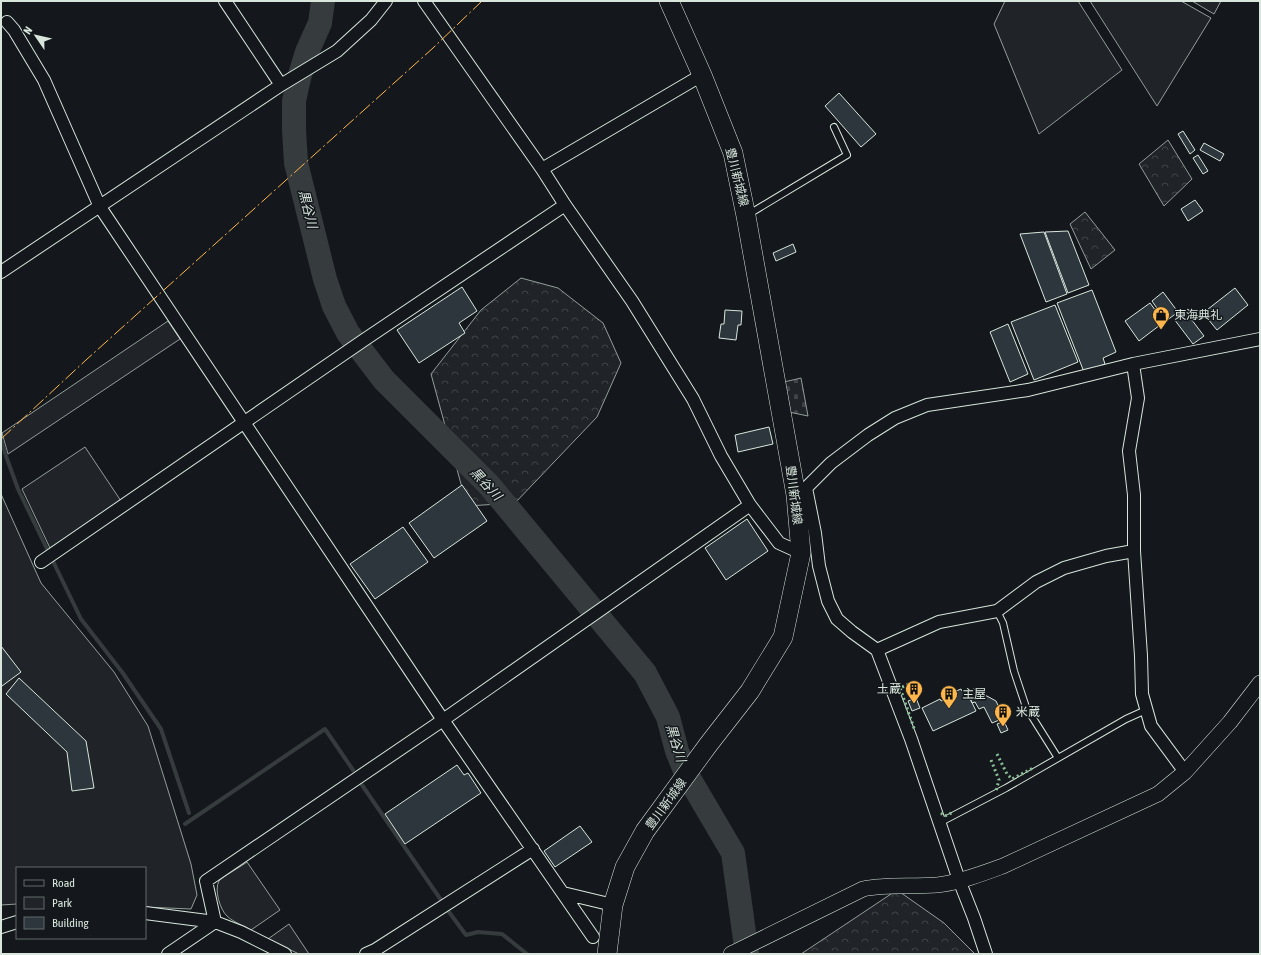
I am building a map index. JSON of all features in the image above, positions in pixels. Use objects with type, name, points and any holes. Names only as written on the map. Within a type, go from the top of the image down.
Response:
[{"type":"main road","name":"豊川新城線","points":[[607,954],[613,905],[625,867],[646,831],[700,756],[750,691],[783,636],[801,553],[801,492],[733,154],[702,75],[669,1]]},
{"type":"street","points":[[225,1],[281,85]]},
{"type":"street","points":[[1,272],[281,85],[337,51],[371,20],[386,1]]},
{"type":"street","points":[[424,1],[542,169],[565,205],[632,301],[693,399],[721,456],[750,505],[779,543],[801,553]]},
{"type":"street","points":[[7,22],[14,30],[44,80],[100,207],[443,720],[593,937]]},
{"type":"street","points":[[542,169],[702,75]]},
{"type":"street","points":[[41,562],[364,340],[565,205]]},
{"type":"street","points":[[986,954],[939,823],[911,739],[877,650],[837,619],[828,601],[819,566],[815,533],[801,492],[831,464],[868,435],[894,418],[927,405],[1028,390],[1133,364],[1260,339]]},
{"type":"street","points":[[1133,364],[1138,398],[1129,451],[1134,495],[1134,551],[1141,648],[1142,694],[1151,726],[1185,772]]},
{"type":"street","points":[[215,922],[206,881],[443,720],[750,505]]},
{"type":"street","points":[[877,650],[939,622],[997,610],[1036,582],[1064,568],[1106,556],[1134,551]]},
{"type":"street","points":[[732,954],[863,889],[877,886],[939,885],[981,874],[1003,866],[1158,794],[1185,772],[1230,722],[1260,683]]},
{"type":"street","points":[[373,953],[533,849]]},
{"type":"street","points":[[563,893],[613,905]]},
{"type":"street","points":[[146,913],[215,922],[241,932],[285,954]]},
{"type":"street","points":[[1,927],[16,922]]},
{"type":"street","points":[[168,954],[215,922]]},
{"type":"lane","points":[[746,216],[846,155],[834,127]]},
{"type":"lane","points":[[997,610],[1003,623],[1014,671],[1026,707],[1058,758]]},
{"type":"lane","points":[[939,823],[1126,719],[1146,710]]},
{"type":"green space","points":[[1005,1],[1078,1],[1122,70],[1039,134],[994,24]]},
{"type":"green space","points":[[1090,1],[1181,1],[1211,18],[1157,106]]},
{"type":"green space","points":[[1192,1],[1221,1],[1214,14]]},
{"type":"green space","points":[[1168,140],[1192,179],[1164,206],[1139,164]]},
{"type":"green space","points":[[1085,212],[1115,250],[1091,269],[1070,224]]},
{"type":"green space","points":[[521,278],[558,288],[603,323],[621,363],[597,417],[515,503],[467,506],[431,374],[481,310]]},
{"type":"green space","points":[[168,321],[180,339],[8,454],[2,433]]},
{"type":"green space","points":[[801,378],[808,416],[789,412],[784,382]]},
{"type":"green space","points":[[85,447],[121,501],[50,548],[22,489]]},
{"type":"green space","points":[[1,494],[41,583],[114,672],[148,726],[191,864],[197,895],[191,909],[146,907],[146,867],[16,867],[16,904],[1,905]]},
{"type":"green space","points":[[247,862],[280,910],[251,930],[232,920],[224,913],[217,894],[219,881]]},
{"type":"green space","points":[[897,890],[944,923],[975,954],[801,954]]},
{"type":"green space","points":[[289,924],[309,954],[299,954],[268,939]]},
{"type":"building","points":[[839,93],[876,134],[861,147],[825,106]]},
{"type":"building","points":[[1183,131],[1195,150],[1190,154],[1178,134]]},
{"type":"building","points":[[1204,143],[1224,154],[1220,161],[1200,150]]},
{"type":"building","points":[[1198,155],[1208,171],[1203,174],[1193,158]]},
{"type":"building","points":[[1195,200],[1203,211],[1188,221],[1181,209]]},
{"type":"building","points":[[1068,231],[1089,285],[1068,293],[1045,232]]},
{"type":"building","points":[[1044,232],[1067,294],[1046,302],[1020,234]]},
{"type":"building","points":[[793,244],[796,252],[776,261],[773,253]]},
{"type":"building","points":[[462,287],[477,311],[459,323],[465,333],[419,363],[397,330]]},
{"type":"building","points":[[1235,288],[1248,305],[1217,330],[1203,313]]},
{"type":"building","points":[[1092,290],[1116,352],[1103,358],[1105,364],[1084,372],[1057,303]]},
{"type":"building","points":[[1163,292],[1178,312],[1166,321],[1152,301]]},
{"type":"building","points":[[1150,303],[1164,322],[1139,341],[1125,321]]},
{"type":"building","points":[[1055,305],[1078,362],[1034,380],[1011,322]]},
{"type":"building","points":[[725,310],[742,311],[741,325],[738,325],[736,340],[719,338],[721,324],[724,324]]},
{"type":"building","points":[[1185,311],[1204,336],[1193,344],[1174,319]]},
{"type":"building","points":[[1008,324],[1028,374],[1010,382],[990,332]]},
{"type":"building","points":[[769,427],[773,444],[738,452],[735,435]]},
{"type":"building","points":[[462,485],[487,521],[434,558],[409,523]]},
{"type":"building","points":[[747,519],[768,551],[726,580],[705,548]]},
{"type":"building","points":[[403,527],[428,562],[375,599],[350,564]]},
{"type":"building","points":[[1,646],[21,672],[2,686],[1,685]]},
{"type":"building","points":[[19,678],[86,741],[94,788],[72,791],[67,752],[6,694]]},
{"type":"building","name":"主屋","points":[[961,689],[962,691],[966,690],[976,711],[933,731],[922,708],[940,699],[941,701],[955,694],[954,692]]},
{"type":"building","points":[[974,689],[996,701],[1004,718],[992,723],[984,707],[979,709],[975,702],[972,703],[967,692]]},
{"type":"building","name":"土蔵","points":[[916,698],[920,708],[912,711],[908,701]]},
{"type":"building","name":"米蔵","points":[[1004,721],[1008,730],[1001,733],[997,724]]},
{"type":"building","points":[[457,765],[464,775],[468,773],[481,793],[405,844],[385,814]]},
{"type":"building","points":[[580,826],[592,842],[555,867],[544,851]]},
{"type":"waterway","name":"黒谷川","points":[[323,1],[320,23],[307,52],[299,78],[294,101],[294,130],[296,163],[325,279],[334,306],[348,333],[384,380],[489,485],[645,673],[668,717],[677,751],[686,773],[733,853],[747,954]]},
{"type":"waterway","points":[[1,439],[18,489],[81,619],[122,672],[161,729],[189,813]]},
{"type":"waterway","points":[[185,824],[325,729],[353,770]]},
{"type":"waterway","points":[[362,785],[441,900]]},
{"type":"waterway","points":[[449,912],[466,935],[478,932],[502,934],[527,954]]},
{"type":"hedge","points":[[913,682],[900,688],[915,731]]},
{"type":"hedge","points":[[997,754],[1007,774],[1012,779],[1033,768]]},
{"type":"hedge","points":[[991,760],[999,780],[996,791]]},
{"type":"hedge","points":[[941,813],[945,816],[954,812]]},
{"type":"power","points":[[1,439],[86,360],[433,48],[482,1]]},
{"type":"place","name":"東海典礼","points":[[1161,330]]},
{"type":"place","name":"土蔵","points":[[914,704]]},
{"type":"place","name":"主屋","points":[[949,709]]},
{"type":"place","name":"米蔵","points":[[1003,727]]}]
